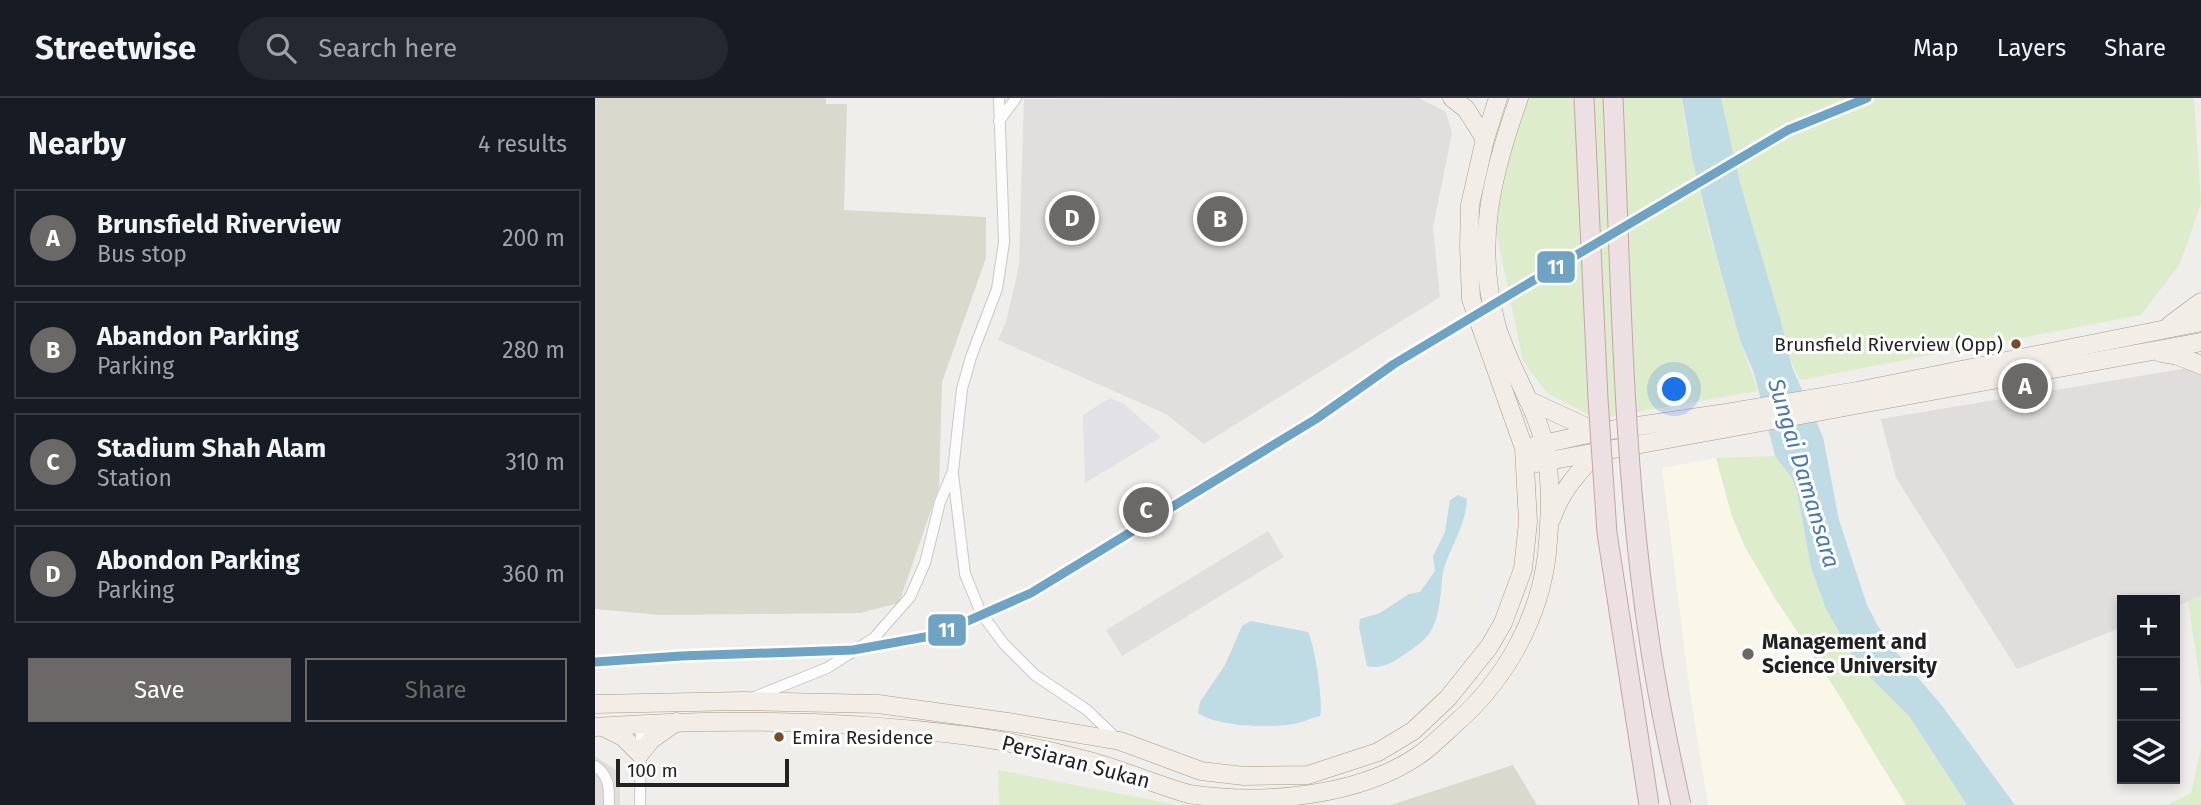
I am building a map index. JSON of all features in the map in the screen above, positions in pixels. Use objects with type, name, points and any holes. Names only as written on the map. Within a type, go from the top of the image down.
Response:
[{"type":"highway","points":[[1584,98],[1607,533],[1649,805]]},
{"type":"highway","points":[[1613,98],[1629,447],[1636,524],[1648,636],[1681,805]]},
{"type":"main road","points":[[1452,98],[1466,110],[1485,139]]},
{"type":"main road","name":"Persiaran Sukan","points":[[596,704],[743,701],[878,704],[1120,741],[1201,771],[1244,776],[1308,775],[1378,752],[1413,731],[1448,698],[1489,647],[1503,623],[1523,569],[1528,522],[1525,457],[1471,299],[1470,205],[1485,139],[1499,98]]},
{"type":"main road","name":"Persiaran Sukan","points":[[599,727],[676,722],[837,723],[928,730],[982,738],[1093,762],[1192,795],[1311,798],[1379,777],[1421,753],[1466,714],[1488,690],[1522,636],[1538,600],[1545,571],[1550,522],[1544,443],[1499,332],[1491,301],[1485,238],[1495,170],[1518,98]]},
{"type":"main road","points":[[2165,329],[2201,302]]},
{"type":"main road","points":[[1858,398],[2201,322]]},
{"type":"main road","points":[[1525,457],[1546,462],[1597,453],[1727,421],[2201,342]]},
{"type":"main road","points":[[2152,351],[2178,356],[2201,365]]},
{"type":"main road","points":[[1528,400],[1597,432]]},
{"type":"main road","points":[[1525,457],[1544,443],[1597,432],[1727,421]]},
{"type":"main road","points":[[1550,522],[1556,505],[1569,484],[1597,453]]},
{"type":"main road","points":[[641,724],[652,710],[685,701]]},
{"type":"main road","points":[[596,704],[629,712],[638,717],[641,724]]},
{"type":"main road","points":[[599,727],[623,737],[640,754],[651,740],[676,722]]},
{"type":"main road","points":[[1201,771],[1257,797],[1308,775]]},
{"type":"main road","points":[[1192,795],[1210,805]]},
{"type":"main road","points":[[1291,805],[1311,798]]},
{"type":"street","points":[[999,98],[1004,242],[997,289],[962,389],[953,471],[965,574],[981,613],[1004,644],[1035,675],[1087,710],[1120,741]]},
{"type":"street","points":[[999,121],[1016,98]]},
{"type":"street","points":[[743,701],[827,668],[874,638],[886,626],[910,597],[917,582],[931,544],[940,502],[953,471]]},
{"type":"street","points":[[640,805],[641,724]]},
{"type":"street","points":[[595,766],[606,777],[609,785],[609,805]]},
{"type":"shaded area","points":[[595,98],[826,98],[826,104],[847,104],[844,210],[986,217],[986,258],[942,382],[939,487],[899,603],[860,613],[660,615],[595,609]]},
{"type":"shaded area","points":[[1419,98],[1446,112],[1452,133],[1433,227],[1440,297],[1204,444],[1166,414],[998,340],[1006,322],[1019,265],[1024,99]]},
{"type":"shaded area","points":[[2188,368],[2201,375],[2201,596],[2180,605],[2180,595],[2117,595],[2117,629],[2017,669],[1896,478],[1881,419]]},
{"type":"shaded area","points":[[1110,398],[1124,404],[1161,437],[1085,483],[1083,415]]},
{"type":"shaded area","name":"Management and Science University","points":[[1716,458],[1732,516],[1744,545],[1906,805],[1708,805],[1689,686],[1662,468]]},
{"type":"shaded area","points":[[1268,531],[1284,557],[1122,656],[1106,630]]},
{"type":"shaded area","points":[[595,756],[620,773],[620,805],[595,805]]},
{"type":"shaded area","points":[[1513,765],[1537,805],[1391,805]]},
{"type":"green space","points":[[1525,98],[1682,98],[1686,130],[1709,231],[1740,340],[1758,391],[1597,419],[1547,393],[1523,361],[1492,211]]},
{"type":"green space","points":[[1721,98],[2194,98],[2201,203],[2180,264],[2141,315],[1800,380],[1787,350],[1740,183]]},
{"type":"green space","points":[[1775,456],[1792,478],[1797,492],[1811,567],[1826,609],[1858,665],[1909,716],[1967,805],[1906,805],[1744,545],[1732,516],[1716,458]]},
{"type":"green space","points":[[2201,596],[2201,688],[2188,602]]},
{"type":"green space","points":[[2201,748],[2201,805],[2166,805],[2191,794]]},
{"type":"green space","points":[[998,770],[1178,805],[999,805]]},
{"type":"water","name":"Sungai Damansara","points":[[1682,98],[1721,98],[1740,183],[1792,367],[1823,437],[1839,520],[1867,605],[1891,646],[1943,707],[2015,805],[1967,805],[1909,716],[1858,665],[1826,609],[1811,567],[1797,492],[1792,478],[1775,456],[1754,373],[1740,340],[1692,158]]},
{"type":"water","points":[[1458,495],[1467,499],[1466,508],[1444,568],[1432,630],[1421,642],[1394,661],[1381,666],[1367,666],[1359,627],[1360,619],[1380,613],[1409,594],[1420,592],[1435,571],[1433,556],[1445,532],[1450,500]]},
{"type":"water","points":[[1251,621],[1308,632],[1318,674],[1320,716],[1294,724],[1258,726],[1230,724],[1198,713],[1200,702],[1225,665],[1242,626]]},
{"type":"transit line","name":"11","points":[[595,662],[853,650],[936,635],[1031,593],[1316,419],[1394,364],[1519,289],[1788,130],[1867,98]]},
{"type":"place","name":"Abondon Parking","points":[[1072,218]]},
{"type":"place","name":"Abandon Parking","points":[[1220,219]]},
{"type":"place","name":"Brunsfield Riverview (Opp)","points":[[2016,344]]},
{"type":"place","name":"Brunsfield Riverview","points":[[2025,386]]},
{"type":"place","name":"Stadium Shah Alam","points":[[1146,510]]},
{"type":"place","name":"Management and Science University","points":[[1748,654]]},
{"type":"place","name":"Emira Residence","points":[[779,737]]}]
